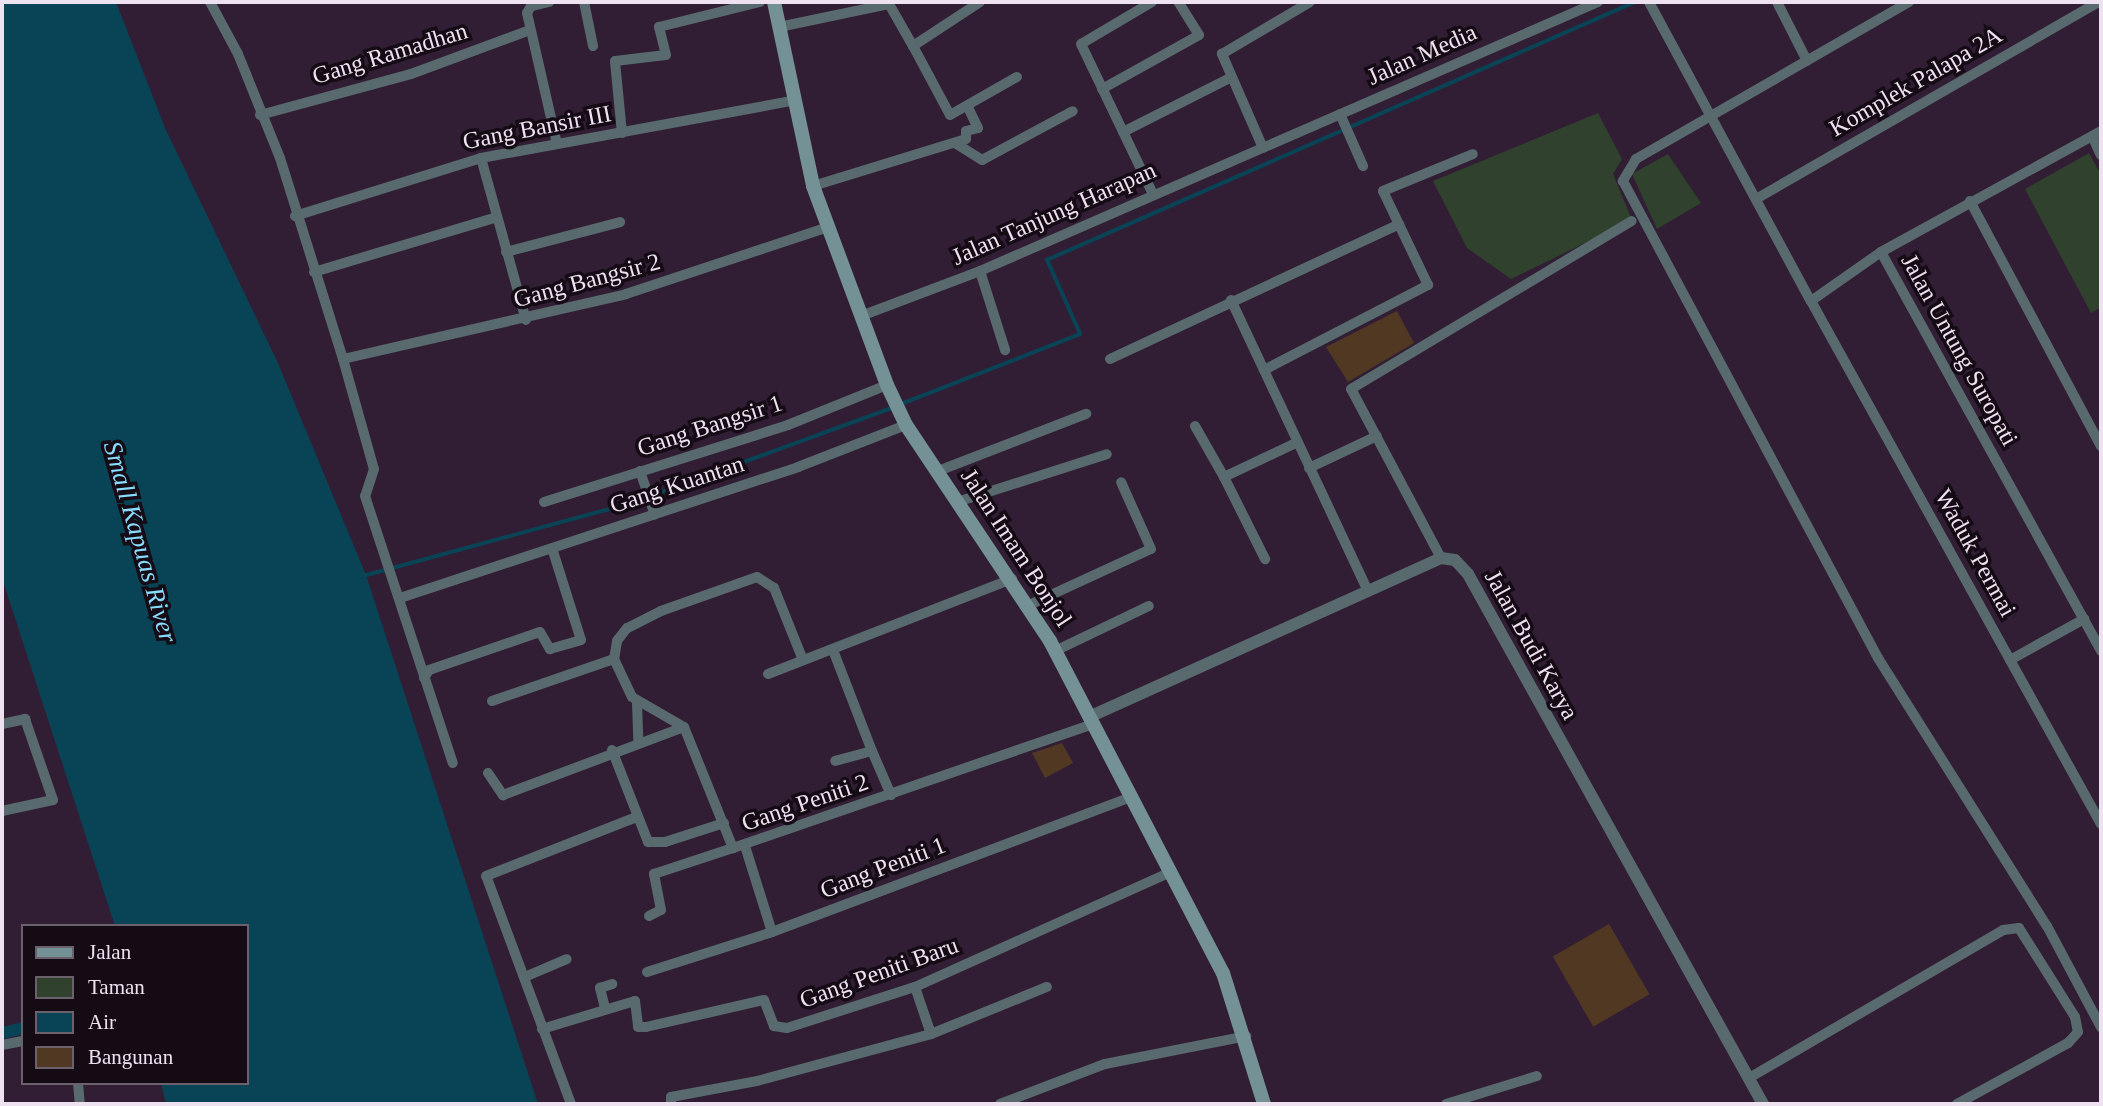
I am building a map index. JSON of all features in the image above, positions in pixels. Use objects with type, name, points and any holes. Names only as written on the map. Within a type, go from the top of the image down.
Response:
[{"type":"main road","name":"Jalan Imam Bonjol","points":[[774,2],[792,102],[813,186],[888,388],[905,423],[1013,578],[1055,650],[1132,797],[1223,973],[1246,1036],[1263,1104]]},
{"type":"street","points":[[210,2],[239,54],[260,115],[280,158],[295,216],[347,357],[374,469],[365,496],[453,763]]},
{"type":"street","points":[[549,2],[528,8],[530,30],[557,144]]},
{"type":"street","points":[[584,2],[593,46]]},
{"type":"street","points":[[622,133],[615,61],[666,55],[659,27],[760,2]]},
{"type":"street","points":[[914,46],[980,2]]},
{"type":"street","points":[[1152,2],[1081,44],[1153,194]]},
{"type":"street","points":[[1102,89],[1199,35],[1178,2]]},
{"type":"street","points":[[1263,148],[1230,78],[1223,51],[1310,2]]},
{"type":"street","points":[[1777,2],[1807,61]]},
{"type":"street","points":[[1909,2],[1632,163],[1623,175],[1625,185],[1878,658],[2047,926],[2101,1027]]},
{"type":"street","name":"Komplek Palapa 2A","points":[[1756,199],[2098,2]]},
{"type":"street","points":[[779,27],[889,3],[950,115],[1017,77]]},
{"type":"street","name":"Jalan Media","points":[[1263,148],[1341,116],[1592,3]]},
{"type":"street","name":"Waduk Permai","points":[[1650,4],[2101,824]]},
{"type":"street","name":"Gang Ramadhan","points":[[260,115],[411,74],[530,30]]},
{"type":"street","points":[[1123,132],[1230,78]]},
{"type":"street","name":"Gang Bansir III","points":[[295,216],[481,158],[792,102]]},
{"type":"street","points":[[813,186],[966,139],[967,131],[978,128],[967,105]]},
{"type":"street","points":[[955,143],[982,160],[1073,111]]},
{"type":"street","points":[[1341,116],[1363,166]]},
{"type":"street","points":[[2096,134],[2101,155]]},
{"type":"street","name":"Jalan Untung Suropati","points":[[2096,134],[1970,201],[1881,253],[2101,651]]},
{"type":"street","name":"Jalan Tanjung Harapan","points":[[861,316],[980,271],[1263,148]]},
{"type":"street","points":[[1264,370],[1427,285],[1399,225],[1383,201],[1386,187],[1473,153]]},
{"type":"street","points":[[481,158],[526,320]]},
{"type":"street","points":[[1970,201],[2101,446]]},
{"type":"street","points":[[314,272],[497,217]]},
{"type":"street","points":[[1091,721],[1441,558],[1351,388],[1632,221]]},
{"type":"street","points":[[506,252],[620,222]]},
{"type":"street","points":[[1110,359],[1231,300],[1399,225]]},
{"type":"street","name":"Gang Bangsir 2","points":[[347,357],[526,320],[829,227]]},
{"type":"street","points":[[1811,301],[1881,253]]},
{"type":"street","points":[[980,271],[1005,350]]},
{"type":"street","points":[[1231,300],[1296,443],[1368,591]]},
{"type":"street","name":"Gang Bangsir 1","points":[[544,502],[641,474],[888,388]]},
{"type":"street","points":[[938,471],[1086,414]]},
{"type":"street","name":"Gang Kuantan","points":[[400,598],[458,576],[552,548],[653,510],[905,423]]},
{"type":"street","points":[[1195,426],[1265,558]]},
{"type":"street","points":[[1309,468],[1377,436]]},
{"type":"street","points":[[1224,477],[1296,443]]},
{"type":"street","points":[[960,501],[1107,454]]},
{"type":"street","points":[[641,474],[653,510]]},
{"type":"street","points":[[1029,605],[1151,549],[1121,482]]},
{"type":"street","points":[[424,678],[429,670],[540,632],[550,649],[581,640],[552,548]]},
{"type":"street","name":"Jalan Budi Karya","points":[[1441,558],[1455,560],[1468,573],[1763,1104]]},
{"type":"street","points":[[638,741],[637,703],[614,659],[618,638],[632,625],[757,577],[774,588],[803,660]]},
{"type":"street","points":[[768,674],[1013,578]]},
{"type":"street","points":[[1055,650],[1149,606]]},
{"type":"street","points":[[2010,660],[2084,619]]},
{"type":"street","points":[[833,650],[891,795]]},
{"type":"street","points":[[492,701],[614,659]]},
{"type":"street","points":[[637,703],[684,727]]},
{"type":"street","points":[[2,724],[25,719],[53,800],[2,811]]},
{"type":"street","name":"Gang Peniti 2","points":[[684,727],[733,848],[891,795],[1091,721]]},
{"type":"street","points":[[488,773],[503,794],[612,750],[684,727]]},
{"type":"street","points":[[612,750],[640,834],[652,843],[724,823]]},
{"type":"street","points":[[835,761],[872,751]]},
{"type":"street","name":"Gang Peniti 1","points":[[647,972],[772,932],[1132,797]]},
{"type":"street","points":[[572,1104],[542,1029],[527,976],[486,876],[634,818]]},
{"type":"street","points":[[745,846],[772,932]]},
{"type":"street","points":[[649,916],[661,910],[654,874],[733,848]]},
{"type":"street","name":"Gang Peniti Baru","points":[[605,1008],[635,1001],[638,1027],[646,1027],[764,1000],[774,1026],[788,1028],[915,987],[1171,873]]},
{"type":"street","points":[[1749,1078],[2003,930],[2018,928],[2075,1017],[2078,1032],[2068,1044],[1957,1104]]},
{"type":"street","points":[[527,976],[568,959]]},
{"type":"street","points":[[542,1029],[605,1008],[600,988],[612,984]]},
{"type":"street","points":[[915,987],[931,1034]]},
{"type":"street","points":[[671,1104],[671,1097],[757,1081],[931,1034],[1047,987]]},
{"type":"street","points":[[1000,1104],[1105,1064],[1246,1036]]},
{"type":"street","points":[[2,1045],[21,1041]]},
{"type":"street","points":[[1446,1104],[1538,1076]]},
{"type":"street","points":[[79,1085],[80,1104]]},
{"type":"green space","points":[[1598,113],[1622,159],[1613,174],[1632,220],[1511,279],[1467,248],[1433,181]]},
{"type":"green space","points":[[2089,153],[2101,175],[2101,307],[2091,313],[2025,189]]},
{"type":"green space","points":[[1668,154],[1701,203],[1657,229],[1632,174]]},
{"type":"water","name":"Small Kapuas River","points":[[2,2],[116,2],[165,128],[277,361],[366,575],[538,1104],[166,1104],[161,1085],[248,1085],[248,924],[114,924],[2,578]]},
{"type":"building","points":[[1397,311],[1414,343],[1348,382],[1326,347]]},
{"type":"building","points":[[1062,743],[1073,763],[1045,778],[1032,753]]},
{"type":"building","points":[[1609,924],[1650,994],[1593,1027],[1553,957]]},
{"type":"waterway","points":[[899,405],[1080,334],[1047,260],[1635,2]]},
{"type":"waterway","points":[[363,576],[635,502],[892,408]]},
{"type":"waterway","points":[[2,1033],[21,1028]]}]
